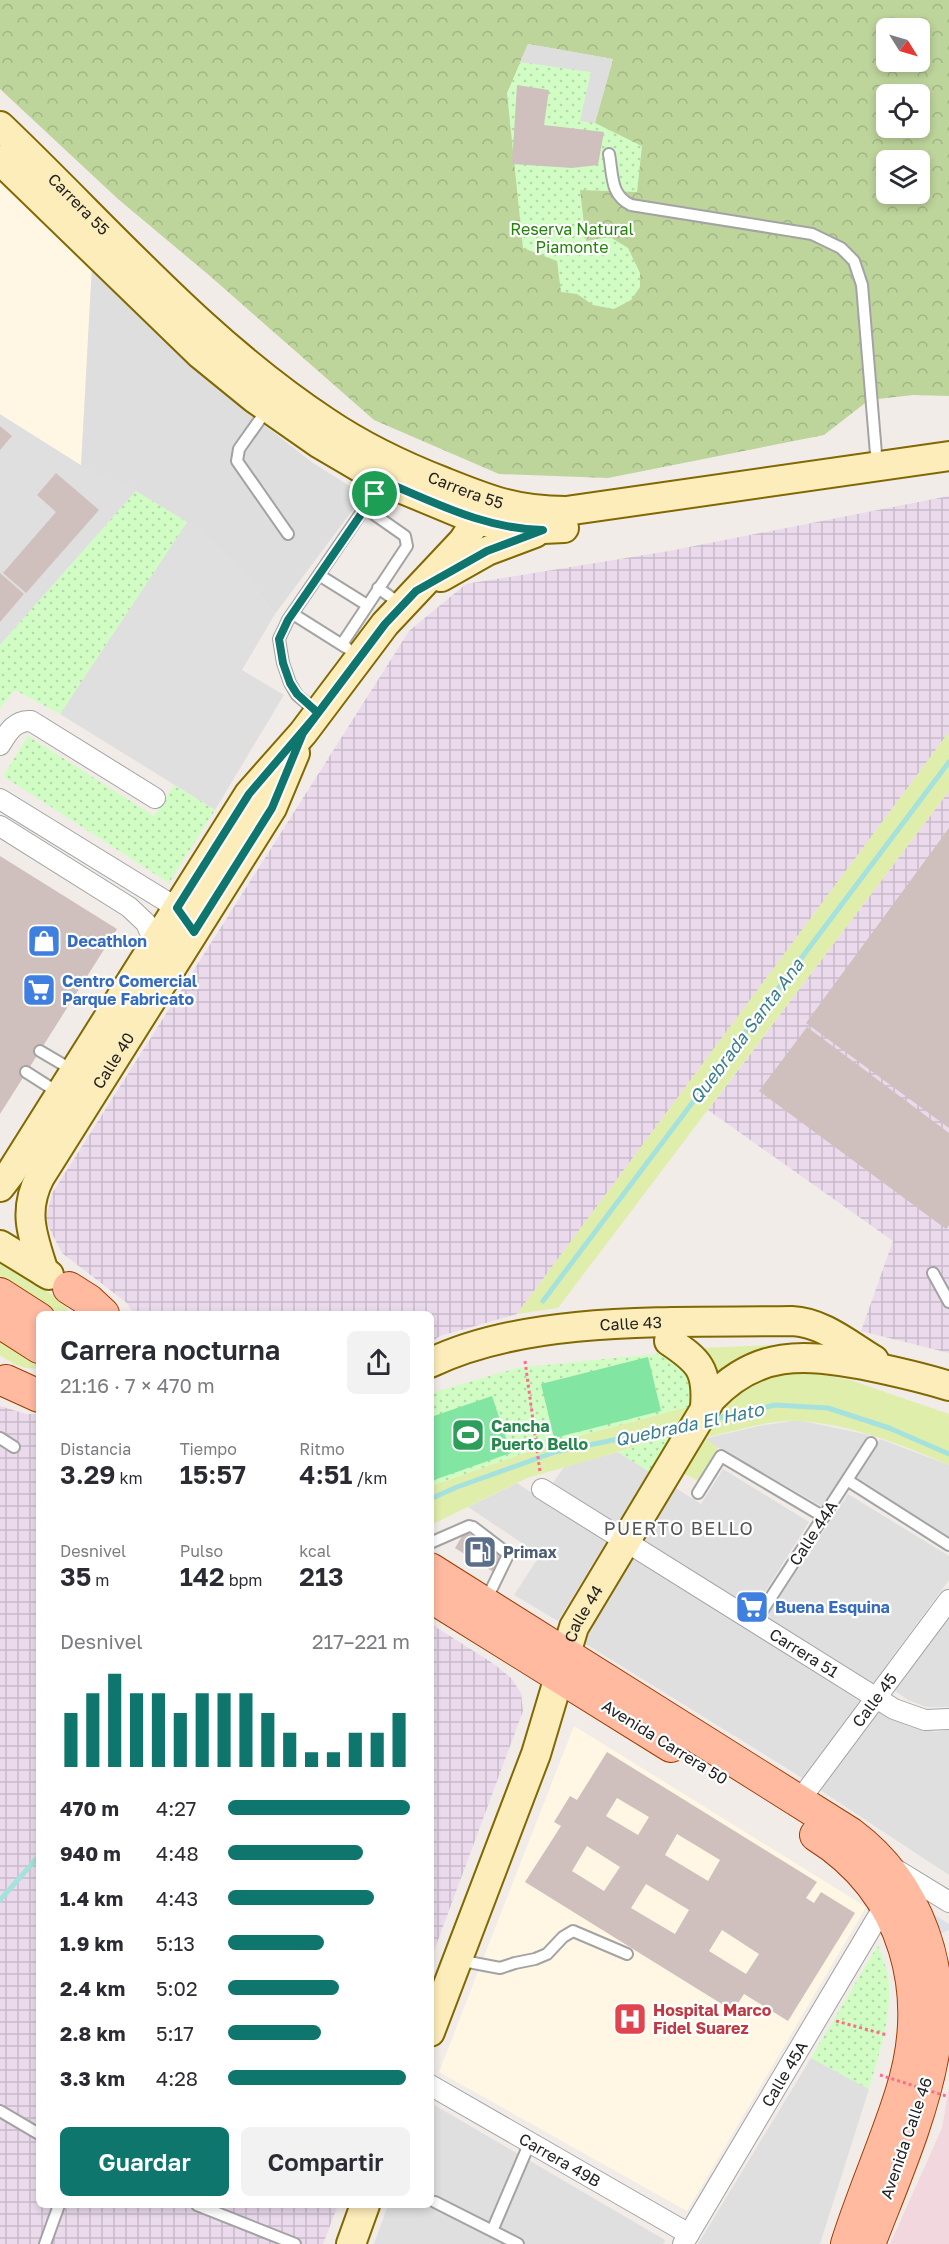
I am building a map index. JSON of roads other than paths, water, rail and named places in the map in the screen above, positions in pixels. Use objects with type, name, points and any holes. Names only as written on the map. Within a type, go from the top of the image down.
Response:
[{"type":"main road","name":"Carrera 55","points":[[0,126],[205,328],[294,400],[327,423],[483,510],[502,527],[543,530],[949,461]]},
{"type":"main road","name":"Carrera 55","points":[[0,160],[200,354],[268,408],[328,449],[383,481],[426,499],[483,510],[566,511],[877,466],[949,461]]},
{"type":"main road","points":[[409,598],[439,554],[444,538],[441,516],[426,499]]},
{"type":"main road","name":"Calle 40","points":[[57,1280],[33,1239],[30,1222],[32,1192],[40,1177],[272,808],[310,723],[351,650],[409,598],[457,548],[483,510]]},
{"type":"main road","points":[[409,598],[487,551],[543,530]]},
{"type":"main road","name":"Calle 40","points":[[0,1187],[249,794],[310,723]]},
{"type":"main road","points":[[0,1245],[88,1300],[100,1311]]},
{"type":"main road","points":[[57,1280],[83,1300],[87,1311]]},
{"type":"main road","points":[[0,1294],[36,1317]]},
{"type":"main road","points":[[0,1322],[36,1345]]},
{"type":"main road","name":"Calle 43","points":[[434,1361],[460,1350],[511,1337],[607,1326],[801,1322],[821,1328],[892,1371]]},
{"type":"main road","name":"Calle 43","points":[[434,1381],[477,1363],[524,1352],[574,1346],[831,1334]]},
{"type":"main road","points":[[669,1341],[699,1364],[706,1383],[705,1407]]},
{"type":"main road","name":"Calle 44","points":[[434,2022],[536,1754],[574,1627],[705,1407],[717,1393],[742,1374],[776,1360],[818,1357],[892,1371]]},
{"type":"main road","points":[[892,1371],[949,1386]]},
{"type":"main road","points":[[3,1379],[25,1388],[36,1388]]},
{"type":"main road","points":[[3,1379],[36,1395]]},
{"type":"main road","name":"Avenida Carrera 50","points":[[434,1571],[490,1606],[563,1666],[825,1841],[860,1869],[886,1903]]},
{"type":"main road","name":"Avenida Carrera 50","points":[[434,1598],[563,1666],[798,1801],[851,1834],[884,1862]]},
{"type":"main road","name":"Avenida Calle 46","points":[[869,2244],[921,2102],[935,2027],[941,1972],[916,1912],[884,1862]]},
{"type":"main road","name":"Avenida Calle 46","points":[[847,2244],[901,2094],[909,2063],[914,2013],[910,1965],[897,1923],[886,1903]]},
{"type":"main road","points":[[351,2244],[364,2208]]},
{"type":"street","points":[[0,745],[15,725],[22,721],[31,722],[155,798]]},
{"type":"street","points":[[0,799],[177,908],[194,932]]},
{"type":"street","points":[[0,826],[129,907],[146,923],[155,944]]},
{"type":"street","name":"Carrera 51","points":[[542,1482],[625,1541],[894,1709],[925,1720],[949,1719]]},
{"type":"street","name":"Calle 45","points":[[798,1801],[949,1600]]},
{"type":"street","points":[[884,1862],[949,1902]]},
{"type":"street","name":"Calle 45A","points":[[686,2239],[886,1903]]},
{"type":"street","name":"Carrera 49B","points":[[434,2087],[530,2142],[686,2239]]},
{"type":"lane","points":[[609,154],[616,192],[622,201],[631,205],[812,234],[841,248],[854,261],[862,285],[877,466]]},
{"type":"lane","points":[[268,408],[239,449],[237,461],[288,534]]},
{"type":"lane","points":[[310,723],[290,683],[283,663],[279,639],[293,614],[383,481]]},
{"type":"lane","points":[[293,614],[351,650],[368,605],[407,546],[405,536],[365,508]]},
{"type":"lane","points":[[319,575],[368,605]]},
{"type":"lane","points":[[378,588],[409,598]]},
{"type":"lane","points":[[40,1051],[68,1083]]},
{"type":"lane","points":[[26,1072],[68,1083]]},
{"type":"lane","points":[[933,1273],[949,1302]]},
{"type":"lane","points":[[0,1438],[14,1447]]},
{"type":"lane","name":"Calle 44A","points":[[755,1622],[871,1443]]},
{"type":"lane","points":[[698,1493],[721,1456],[824,1516]]},
{"type":"lane","points":[[847,1480],[949,1545]]},
{"type":"lane","points":[[434,1541],[469,1526],[507,1553],[491,1590],[490,1606]]},
{"type":"lane","points":[[458,1960],[500,1968],[547,1954],[562,1937],[573,1931],[627,1954]]},
{"type":"lane","points":[[0,2111],[36,2132]]},
{"type":"lane","points":[[492,2231],[530,2142]]},
{"type":"lane","points":[[435,2202],[518,2244]]},
{"type":"lane","points":[[45,2244],[58,2208]]},
{"type":"lane","points":[[205,2208],[295,2244]]},
{"type":"waterway","name":"Quebrada Santa Ana","points":[[543,1301],[949,762]]},
{"type":"waterway","name":"Quebrada El Hato","points":[[709,1420],[775,1405],[828,1408],[889,1428],[949,1454]]},
{"type":"waterway","name":"Quebrada El Hato","points":[[434,1497],[555,1452],[682,1426]]},
{"type":"waterway","name":"Quebrada El Hato","points":[[0,1900],[36,1859]]},
{"type":"place","name":"Decathlon","points":[[44,941]]},
{"type":"place","name":"Centro Comercial Parque Fabricato","points":[[39,990]]},
{"type":"place","name":"Cancha Puerto Bello","points":[[468,1435]]},
{"type":"place","name":"Primax","points":[[480,1552]]},
{"type":"place","name":"Buena Esquina","points":[[752,1607]]},
{"type":"place","name":"Hospital Marco Fidel Suarez","points":[[630,2019]]},
{"type":"district","name":"PUERTO BELLO","points":[[679,1528]]},
{"type":"park label","name":"Reserva Natural Piamonte","points":[[572,238]]}]
